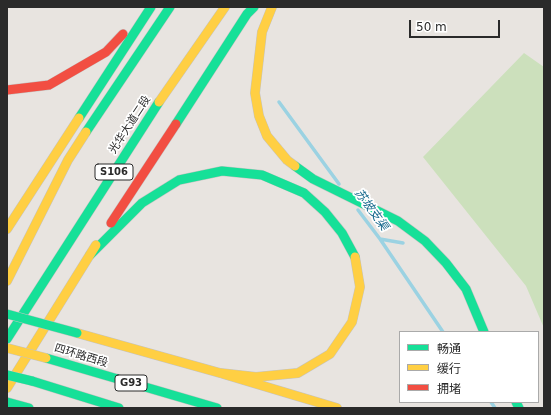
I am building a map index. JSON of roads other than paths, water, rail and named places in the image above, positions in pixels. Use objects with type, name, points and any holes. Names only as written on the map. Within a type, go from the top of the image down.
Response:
[{"type":"main road","points":[[7,90],[49,85],[106,52],[149,7]]},
{"type":"main road","points":[[7,230],[149,7]]},
{"type":"main road","points":[[7,280],[68,160],[170,7]]},
{"type":"main road","name":"光华大道二段","points":[[7,338],[173,80],[225,7]]},
{"type":"main road","points":[[7,388],[90,255],[247,14],[254,7]]},
{"type":"main road","points":[[272,7],[262,32],[256,93],[259,116],[267,136],[286,160],[313,179],[398,221],[425,241],[446,263],[466,289],[484,331]]},
{"type":"main road","points":[[90,255],[142,203],[179,180],[222,171],[262,175],[304,193],[320,207],[342,233],[355,258],[360,287],[352,322],[330,354],[298,373],[256,377],[220,373]]},
{"type":"main road","points":[[7,314],[220,373],[337,408]]},
{"type":"main road","name":"四环路西段","points":[[7,348],[217,408]]},
{"type":"main road","name":"G93","points":[[7,375],[32,381],[119,408]]},
{"type":"main road","points":[[7,402],[27,407]]},
{"type":"waterway","name":"苏坡支渠","points":[[279,102],[339,184]]},
{"type":"waterway","name":"苏坡支渠","points":[[358,210],[380,239],[442,331]]},
{"type":"waterway","points":[[380,239],[403,243]]},
{"type":"waterway","name":"苏坡支渠","points":[[492,403],[495,408]]}]
